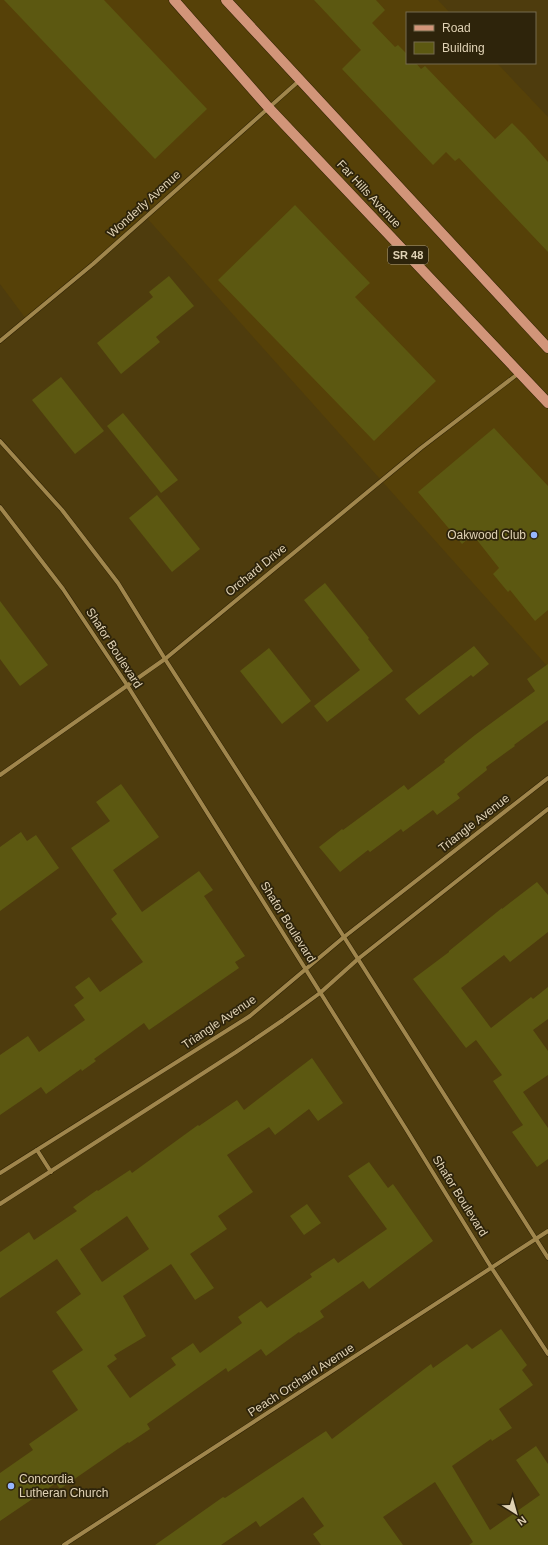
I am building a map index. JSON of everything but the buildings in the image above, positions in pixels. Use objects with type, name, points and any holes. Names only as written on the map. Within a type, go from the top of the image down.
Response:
[{"type":"main road","name":"Far Hills Avenue","points":[[174,0],[268,107],[548,403]]},
{"type":"main road","points":[[226,0],[548,348]]},
{"type":"street","name":"Wonderly Avenue","points":[[0,341],[93,264],[300,80]]},
{"type":"street","name":"Orchard Drive","points":[[0,774],[165,658],[420,448],[520,373]]},
{"type":"street","points":[[0,441],[62,510],[118,583],[548,1258]]},
{"type":"street","name":"Shafor Boulevard","points":[[0,507],[64,589],[306,970],[491,1268],[548,1354]]},
{"type":"street","name":"Triangle Avenue","points":[[0,1173],[250,1016],[344,937],[548,778]]},
{"type":"street","points":[[0,1204],[236,1052],[320,993],[358,960],[548,809]]},
{"type":"street","points":[[37,1150],[51,1172]]},
{"type":"street","name":"Peach Orchard Avenue","points":[[64,1545],[548,1231]]},
{"type":"shaded area","points":[[0,0],[438,0],[449,12],[406,12],[406,64],[498,64],[548,117],[548,667],[146,217],[26,319],[0,284]]},
{"type":"place","name":"Oakwood Club","points":[[534,535]]},
{"type":"place","name":"Concordia Lutheran Church","points":[[11,1486]]}]
